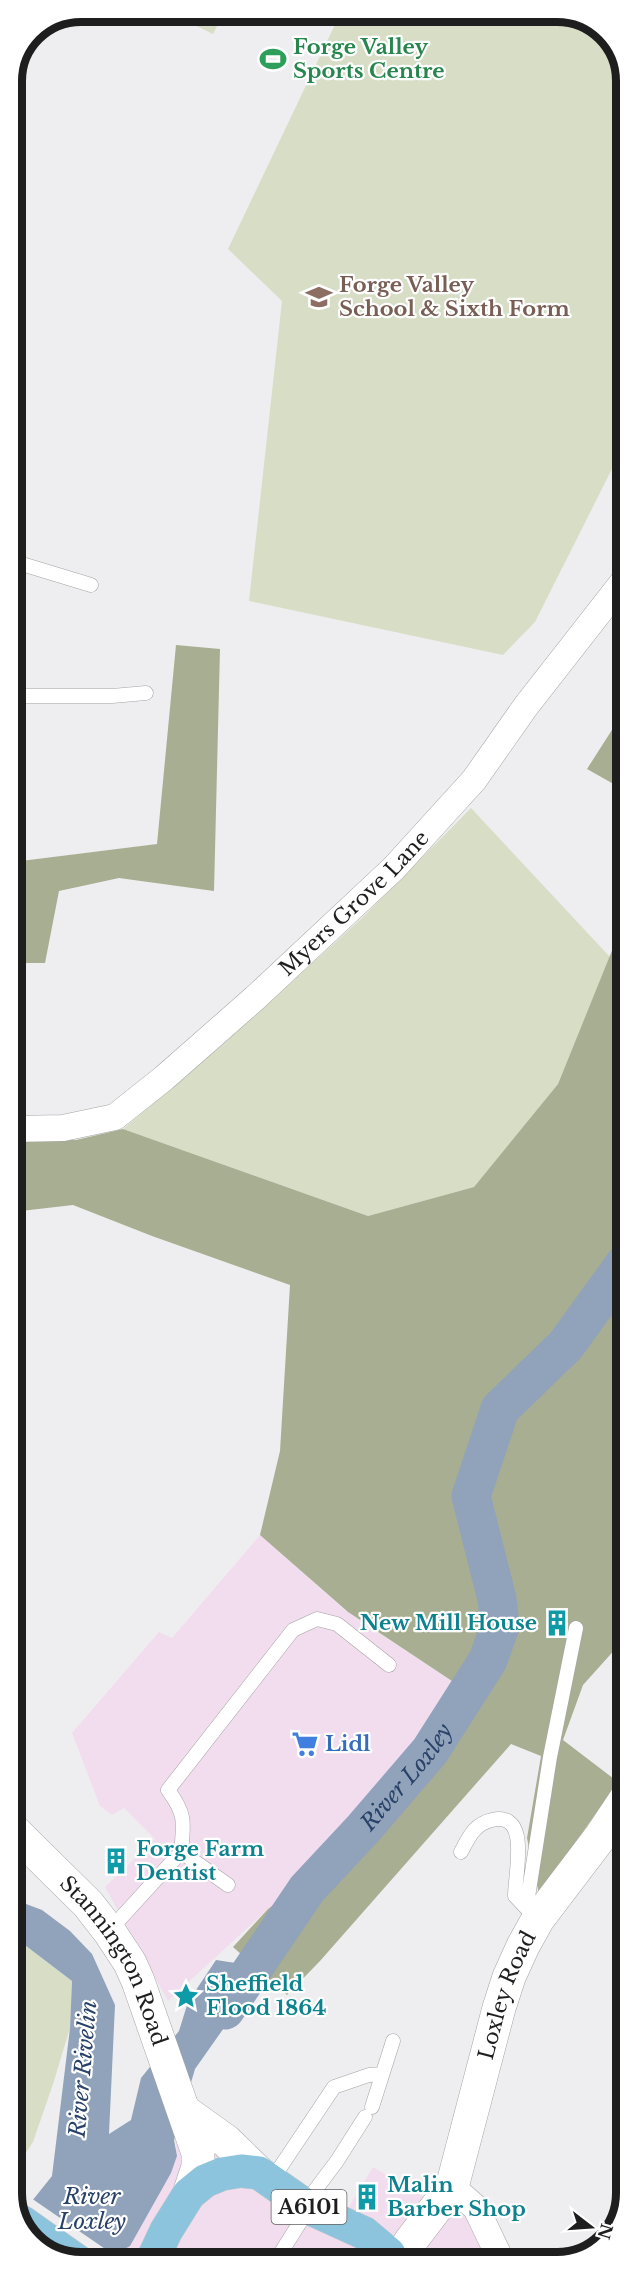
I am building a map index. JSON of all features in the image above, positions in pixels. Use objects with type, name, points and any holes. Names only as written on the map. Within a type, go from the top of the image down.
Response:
[{"type":"main road","name":"Loxley Road","points":[[404,2252],[452,2187],[509,1977],[538,1919],[616,1814]]},
{"type":"main road","name":"Stannington Road","points":[[22,1839],[82,1897],[109,1931],[138,1981],[198,2153],[198,2167],[189,2194]]},
{"type":"main road","points":[[184,2111],[226,2141],[265,2177]]},
{"type":"main road","name":"A6101","points":[[156,2252],[189,2194],[205,2181],[222,2174],[241,2171],[265,2177],[307,2206],[364,2233],[387,2252]]},
{"type":"main road","name":"Loxley Road","points":[[364,2233],[389,2230],[432,2212]]},
{"type":"main road","points":[[39,2234],[58,2247]]},
{"type":"street","name":"Myers Grove Lane","points":[[22,1129],[63,1128],[115,1117],[164,1078],[255,998],[394,868],[474,780],[526,706],[616,591]]},
{"type":"street","points":[[452,2187],[476,2208],[497,2252]]},
{"type":"lane","points":[[22,564],[91,585]]},
{"type":"lane","points":[[22,696],[112,696],[146,693]]},
{"type":"lane","points":[[109,1931],[181,1852],[184,1821],[178,1803],[168,1790],[293,1630],[317,1619],[337,1624],[389,1665]]},
{"type":"lane","points":[[538,1919],[528,1897],[550,1757],[576,1628]]},
{"type":"lane","points":[[461,1852],[474,1828],[487,1821],[501,1818],[511,1821],[517,1831],[518,1841],[515,1896],[538,1919]]},
{"type":"lane","points":[[181,1852],[228,1885]]},
{"type":"lane","points":[[281,2252],[307,2206],[368,2112],[393,2041]]},
{"type":"lane","points":[[265,2177],[334,2087],[369,2075],[381,2074]]},
{"type":"shaded area","points":[[260,1535],[347,1612],[458,1685],[307,1880],[268,1909],[168,2001],[105,1887],[155,1839],[124,1808],[112,1815],[100,1806],[72,1733],[159,1632],[172,1638]]},
{"type":"shaded area","points":[[202,2102],[304,2205],[340,2222],[373,2167],[438,2205],[453,2188],[495,2252],[119,2252],[130,2246],[171,2173],[177,2156],[175,2137]]},
{"type":"green space","points":[[189,22],[219,22],[213,34]]},
{"type":"green space","points":[[336,23],[561,23],[580,27],[590,33],[609,52],[616,82],[616,461],[535,622],[503,655],[249,601],[282,301],[228,249]]},
{"type":"green space","points":[[176,645],[220,649],[214,891],[119,878],[59,891],[45,963],[22,963],[22,861],[157,844]]},
{"type":"green space","points":[[616,724],[616,785],[587,769]]},
{"type":"green space","points":[[471,808],[610,957],[558,1084],[474,1187],[368,1216],[123,1129],[222,1045],[362,918]]},
{"type":"green space","points":[[616,941],[616,1648],[583,1685],[563,1740],[616,1780],[616,1785],[539,1894],[527,1838],[541,1756],[511,1744],[320,1961],[287,1995],[233,1947],[268,1909],[307,1880],[458,1685],[348,1612],[260,1535],[280,1451],[290,1285],[73,1205],[22,1211],[22,1137],[76,1140],[123,1129],[368,1216],[474,1187],[558,1084]]},
{"type":"green space","points":[[22,1943],[72,1981],[70,2028],[33,2142],[22,2158]]},
{"type":"water","name":"River Loxley","points":[[22,1902],[42,1910],[70,1931],[92,1954],[115,2005],[109,2134],[131,2120],[141,2078],[179,2031],[188,2002],[216,1960],[255,1966],[252,1988],[195,2069],[174,2140],[177,2156],[171,2173],[130,2246],[119,2252],[97,2252],[32,2201],[52,2176],[70,2028],[72,1981],[22,1943]]},
{"type":"pier","points":[[31,2198],[110,2252],[78,2252],[59,2248],[35,2230],[30,2223],[25,2207]]},
{"type":"waterway","name":"River Loxley","points":[[225,2010],[307,1889],[363,1829],[430,1751],[488,1660],[500,1626],[497,1599],[471,1496],[500,1409],[566,1345],[616,1276]]},
{"type":"place","name":"Forge Valley Sports Centre","points":[[273,59]]},
{"type":"place","name":"Forge Valley School & Sixth Form","points":[[319,297]]},
{"type":"place","name":"New Mill House","points":[[557,1623]]},
{"type":"place","name":"Lidl","points":[[305,1744]]},
{"type":"place","name":"Forge Farm Dentist","points":[[116,1861]]},
{"type":"place","name":"Sheffield Flood 1864","points":[[186,1996]]},
{"type":"place","name":"Malin Barber Shop","points":[[367,2197]]},
{"type":"water label","name":"River Rivelin","points":[[83,2069]]}]
